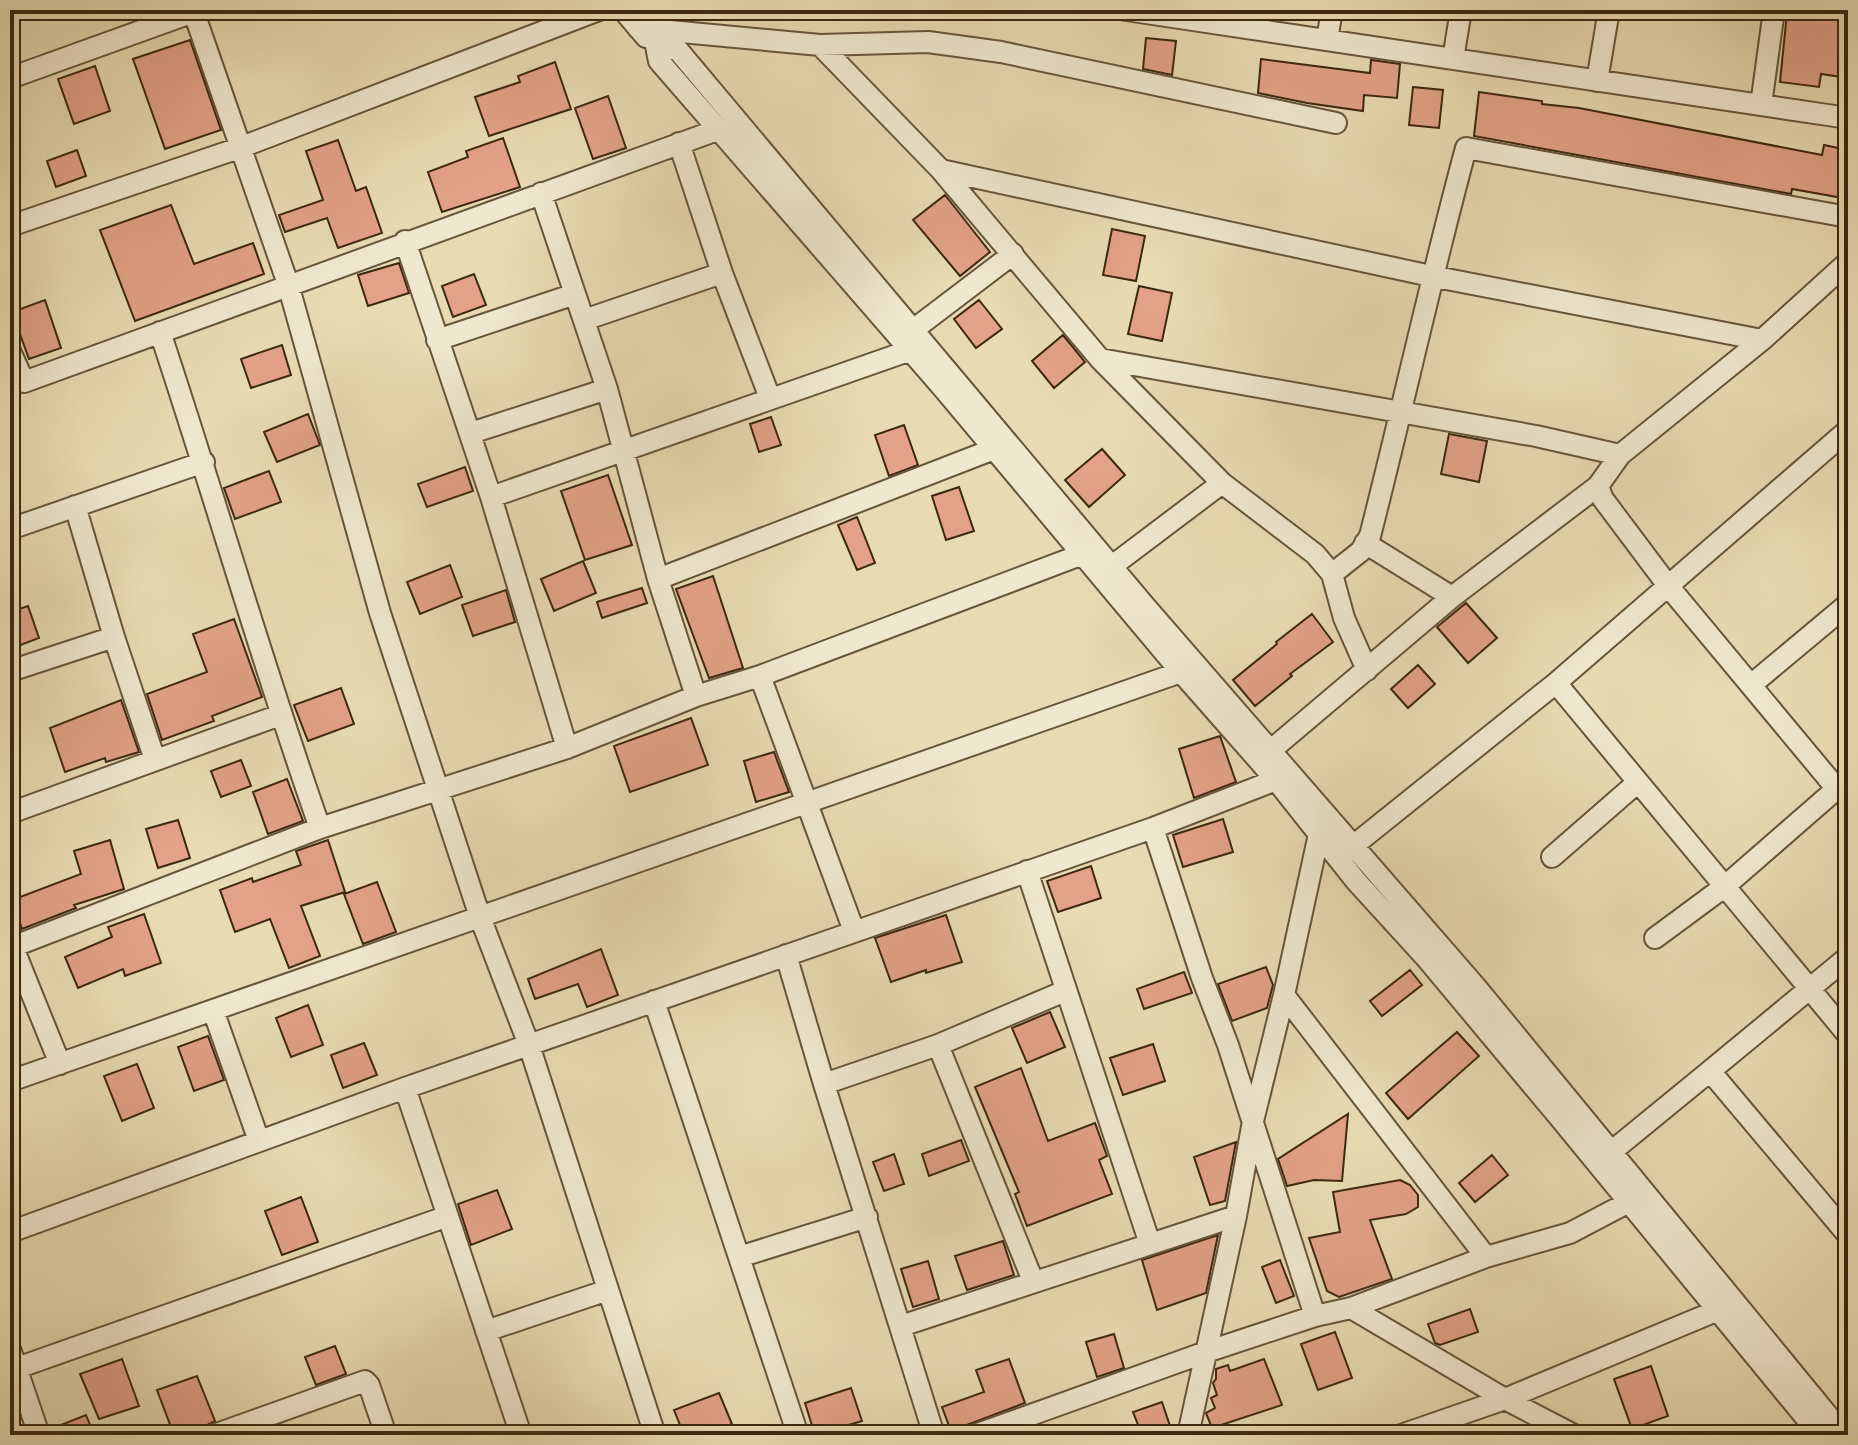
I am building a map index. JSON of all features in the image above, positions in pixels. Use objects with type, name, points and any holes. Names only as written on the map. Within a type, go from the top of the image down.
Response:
[{"type":"street","points":[[10,226],[239,148],[599,10]]},
{"type":"street","points":[[623,10],[656,46],[659,61],[912,340],[1271,750],[1326,828],[1253,1121],[1236,1216],[1188,1435]]},
{"type":"street","points":[[1126,10],[1188,15],[1327,40],[1848,118]]},
{"type":"street","points":[[1327,40],[1332,10]]},
{"type":"street","points":[[1453,59],[1461,10]]},
{"type":"street","points":[[1597,81],[1609,10]]},
{"type":"street","points":[[1761,105],[1774,10]]},
{"type":"street","points":[[10,78],[195,11],[239,148],[288,284],[380,613],[480,917],[529,1045],[655,1435]]},
{"type":"street","points":[[638,28],[820,45],[928,42],[1001,52],[1336,123]]},
{"type":"street","points":[[820,45],[941,170],[1100,359],[1222,483],[1315,554],[1332,574],[1344,618],[1367,670]]},
{"type":"street","points":[[656,46],[677,49],[912,340],[994,449],[1181,672],[1276,780],[1346,851],[1819,1435]]},
{"type":"street","points":[[10,351],[17,384],[720,129]]},
{"type":"street","points":[[679,143],[722,273],[770,398]]},
{"type":"street","points":[[1332,574],[1361,551],[1370,536],[1402,413],[1431,276],[1466,148],[1848,217]]},
{"type":"street","points":[[941,170],[1431,276],[1762,340]]},
{"type":"street","points":[[541,193],[607,389],[658,579],[696,696]]},
{"type":"street","points":[[405,241],[471,433],[567,748]]},
{"type":"street","points":[[491,497],[625,452],[770,398],[912,340],[1013,254]]},
{"type":"street","points":[[1271,750],[1452,597],[1598,486],[1620,455],[1762,340],[1848,262]]},
{"type":"street","points":[[584,320],[722,273]]},
{"type":"street","points":[[437,340],[575,294]]},
{"type":"street","points":[[160,332],[204,462],[280,715],[320,828]]},
{"type":"street","points":[[1100,359],[1536,436],[1620,455]]},
{"type":"street","points":[[471,433],[607,389]]},
{"type":"street","points":[[1346,851],[1556,683],[1848,430]]},
{"type":"street","points":[[658,579],[994,449]]},
{"type":"street","points":[[10,529],[204,462]]},
{"type":"street","points":[[1112,566],[1222,483]]},
{"type":"street","points":[[1598,486],[1603,499],[1669,587],[1751,685],[1842,784],[1724,887],[1655,938]]},
{"type":"street","points":[[75,506],[155,760]]},
{"type":"street","points":[[1365,543],[1452,597]]},
{"type":"street","points":[[60,1064],[11,943],[320,828],[567,748],[696,696],[760,676],[1083,554]]},
{"type":"street","points":[[1751,685],[1848,604]]},
{"type":"street","points":[[10,671],[114,637]]},
{"type":"street","points":[[10,1081],[1181,672]]},
{"type":"street","points":[[760,676],[854,931]]},
{"type":"street","points":[[1556,683],[1848,1035]]},
{"type":"street","points":[[10,813],[280,715]]},
{"type":"street","points":[[10,1232],[405,1088],[1153,828],[1276,780]]},
{"type":"street","points":[[1552,857],[1638,782]]},
{"type":"street","points":[[1153,828],[1202,978],[1228,1045],[1315,1316]]},
{"type":"street","points":[[1346,851],[1476,987],[1844,1435]]},
{"type":"street","points":[[1027,871],[1150,1244]]},
{"type":"street","points":[[786,955],[934,1435]]},
{"type":"street","points":[[1611,1152],[1848,957]]},
{"type":"street","points":[[824,1084],[938,1045],[1065,991]]},
{"type":"street","points":[[1284,995],[1486,1257]]},
{"type":"street","points":[[654,1001],[798,1435]]},
{"type":"street","points":[[213,1010],[259,1141]]},
{"type":"street","points":[[938,1045],[1033,1281]]},
{"type":"street","points":[[1710,1071],[1848,1235]]},
{"type":"street","points":[[405,1088],[521,1435]]},
{"type":"street","points":[[975,1435],[1206,1352],[1315,1316],[1351,1308],[1486,1257],[1570,1233],[1629,1202]]},
{"type":"street","points":[[39,1435],[13,1359],[448,1216]]},
{"type":"street","points":[[901,1326],[1236,1216]]},
{"type":"street","points":[[739,1257],[867,1217]]},
{"type":"street","points":[[486,1331],[608,1290]]},
{"type":"street","points":[[1351,1308],[1505,1399],[1574,1435]]},
{"type":"street","points":[[1401,1435],[1505,1399],[1716,1311]]},
{"type":"street","points":[[214,1435],[365,1381],[386,1435]]},
{"type":"building","points":[[1787,13],[1848,21],[1848,78],[1821,74],[1819,87],[1780,82]]},
{"type":"building","points":[[1146,38],[1176,41],[1172,75],[1143,69]]},
{"type":"building","points":[[190,40],[221,130],[165,149],[133,59]]},
{"type":"building","points":[[1261,59],[1370,73],[1371,60],[1400,64],[1397,98],[1364,95],[1363,111],[1258,93]]},
{"type":"building","points":[[555,62],[571,109],[489,136],[475,97],[520,82],[518,76]]},
{"type":"building","points":[[95,66],[110,111],[74,124],[58,79]]},
{"type":"building","points":[[1413,87],[1443,90],[1439,128],[1409,125]]},
{"type":"building","points":[[1479,92],[1542,101],[1542,104],[1579,108],[1822,155],[1824,145],[1848,150],[1843,198],[1792,189],[1791,194],[1474,136]]},
{"type":"building","points":[[608,96],[626,148],[593,159],[575,108]]},
{"type":"building","points":[[503,138],[520,187],[442,212],[428,172],[468,157],[466,151]]},
{"type":"building","points":[[338,140],[356,191],[366,187],[382,233],[338,248],[327,218],[285,232],[279,215],[323,200],[306,151]]},
{"type":"building","points":[[77,150],[86,176],[56,187],[47,161]]},
{"type":"building","points":[[945,195],[990,252],[960,276],[913,220]]},
{"type":"building","points":[[171,205],[194,264],[253,243],[264,274],[135,321],[100,230]]},
{"type":"building","points":[[1112,229],[1145,236],[1136,281],[1103,275]]},
{"type":"building","points":[[399,263],[409,293],[368,306],[358,275]]},
{"type":"building","points":[[474,274],[486,305],[453,317],[442,286]]},
{"type":"building","points":[[1139,286],[1172,293],[1162,341],[1128,334]]},
{"type":"building","points":[[45,300],[61,348],[29,359],[12,312]]},
{"type":"building","points":[[979,300],[1002,329],[976,348],[954,319]]},
{"type":"building","points":[[1063,335],[1085,362],[1054,388],[1032,361]]},
{"type":"building","points":[[282,345],[291,375],[251,388],[241,359]]},
{"type":"building","points":[[308,414],[320,445],[277,462],[264,432]]},
{"type":"building","points":[[771,417],[781,445],[759,452],[750,424]]},
{"type":"building","points":[[904,425],[918,465],[889,476],[875,435]]},
{"type":"building","points":[[1449,434],[1487,441],[1479,482],[1441,474]]},
{"type":"building","points":[[1102,449],[1125,475],[1089,507],[1065,480]]},
{"type":"building","points":[[465,467],[473,491],[427,507],[418,484]]},
{"type":"building","points":[[269,471],[281,502],[235,519],[224,488]]},
{"type":"building","points":[[608,475],[632,545],[585,560],[561,491]]},
{"type":"building","points":[[959,487],[974,531],[946,540],[932,496]]},
{"type":"building","points":[[857,517],[875,563],[857,570],[838,525]]},
{"type":"building","points":[[583,561],[596,593],[554,611],[541,579]]},
{"type":"building","points":[[450,565],[462,597],[420,614],[407,582]]},
{"type":"building","points":[[713,576],[743,668],[709,678],[676,589]]},
{"type":"building","points":[[642,588],[647,603],[602,618],[597,602]]},
{"type":"building","points":[[506,590],[515,622],[473,636],[462,605]]},
{"type":"building","points":[[1466,603],[1497,638],[1468,663],[1437,627]]},
{"type":"building","points":[[28,606],[39,638],[10,649],[10,612]]},
{"type":"building","points":[[1312,614],[1333,642],[1290,674],[1292,676],[1255,706],[1233,680]]},
{"type":"building","points":[[234,619],[262,697],[212,716],[214,721],[162,740],[147,694],[207,672],[193,634]]},
{"type":"building","points":[[1418,665],[1435,684],[1408,708],[1391,689]]},
{"type":"building","points":[[341,688],[354,724],[308,741],[294,705]]},
{"type":"building","points":[[121,700],[139,752],[106,762],[105,758],[65,772],[50,728]]},
{"type":"building","points":[[691,718],[708,765],[630,792],[614,746]]},
{"type":"building","points":[[1220,736],[1236,782],[1194,798],[1179,749]]},
{"type":"building","points":[[774,752],[789,792],[756,802],[744,761]]},
{"type":"building","points":[[241,760],[251,786],[221,797],[211,771]]},
{"type":"building","points":[[287,779],[303,821],[268,834],[253,792]]},
{"type":"building","points":[[1223,819],[1233,852],[1183,867],[1173,835]]},
{"type":"building","points":[[178,820],[190,858],[158,868],[146,829]]},
{"type":"building","points":[[110,840],[124,889],[74,905],[76,908],[22,929],[12,900],[81,874],[74,851]]},
{"type":"building","points":[[328,840],[345,892],[301,906],[320,956],[289,968],[270,919],[235,932],[220,890],[301,865],[296,851]]},
{"type":"building","points":[[1091,866],[1101,898],[1058,912],[1047,881]]},
{"type":"building","points":[[377,882],[396,932],[363,944],[344,894]]},
{"type":"building","points":[[144,914],[161,963],[125,976],[123,969],[78,988],[65,957],[112,937],[108,927]]},
{"type":"building","points":[[946,915],[962,962],[891,982],[875,938]]},
{"type":"building","points":[[601,949],[618,995],[587,1007],[578,984],[535,999],[528,979]]},
{"type":"building","points":[[1266,967],[1273,985],[1267,1008],[1232,1021],[1218,984]]},
{"type":"building","points":[[1410,970],[1422,985],[1382,1016],[1370,1001]]},
{"type":"building","points":[[1184,972],[1192,993],[1144,1009],[1137,989]]},
{"type":"building","points":[[308,1005],[323,1045],[291,1057],[276,1018]]},
{"type":"building","points":[[1050,1012],[1065,1047],[1027,1063],[1012,1028]]},
{"type":"building","points":[[1457,1032],[1479,1056],[1408,1119],[1386,1093]]},
{"type":"building","points":[[208,1036],[224,1080],[194,1091],[178,1047]]},
{"type":"building","points":[[364,1043],[377,1075],[343,1088],[331,1055]]},
{"type":"building","points":[[1153,1044],[1165,1081],[1123,1095],[1110,1058]]},
{"type":"building","points":[[137,1064],[154,1108],[122,1121],[104,1076]]},
{"type":"building","points":[[1021,1068],[1048,1141],[1095,1123],[1107,1156],[1099,1160],[1112,1194],[1027,1226],[1015,1194],[1019,1192],[975,1087]]},
{"type":"building","points":[[1348,1114],[1342,1181],[1314,1180],[1287,1186],[1278,1159]]},
{"type":"building","points":[[961,1140],[969,1161],[929,1176],[922,1154]]},
{"type":"building","points":[[1236,1142],[1225,1201],[1210,1205],[1194,1157]]},
{"type":"building","points":[[894,1154],[904,1184],[884,1191],[873,1162]]},
{"type":"building","points":[[1492,1155],[1508,1175],[1475,1202],[1459,1183]]},
{"type":"building","points":[[1400,1180],[1410,1185],[1418,1195],[1418,1207],[1406,1214],[1370,1220],[1392,1279],[1339,1297],[1327,1291],[1309,1238],[1340,1232],[1333,1192]]},
{"type":"building","points":[[497,1190],[512,1229],[471,1245],[458,1204]]},
{"type":"building","points":[[301,1197],[318,1242],[282,1255],[265,1211]]},
{"type":"building","points":[[1218,1235],[1206,1293],[1157,1310],[1142,1260]]},
{"type":"building","points":[[1003,1241],[1014,1275],[967,1290],[955,1256]]},
{"type":"building","points":[[1280,1260],[1294,1296],[1276,1303],[1262,1267]]},
{"type":"building","points":[[928,1261],[939,1299],[913,1307],[901,1269]]},
{"type":"building","points":[[1470,1309],[1478,1332],[1440,1345],[1435,1343],[1428,1324]]},
{"type":"building","points":[[1335,1332],[1352,1378],[1318,1390],[1301,1344]]},
{"type":"building","points":[[1114,1334],[1124,1368],[1097,1377],[1086,1342]]},
{"type":"building","points":[[335,1346],[346,1374],[316,1385],[305,1357]]},
{"type":"building","points":[[122,1359],[139,1406],[99,1419],[80,1374]]},
{"type":"building","points":[[1009,1359],[1025,1403],[951,1431],[942,1407],[984,1392],[976,1370]]},
{"type":"building","points":[[1264,1359],[1282,1405],[1212,1428],[1206,1413],[1215,1408],[1211,1398],[1217,1395],[1213,1383],[1216,1369],[1228,1365],[1230,1371]]},
{"type":"building","points":[[1651,1366],[1668,1416],[1632,1429],[1614,1379]]},
{"type":"building","points":[[197,1376],[215,1421],[188,1435],[174,1435],[157,1390]]},
{"type":"building","points":[[851,1388],[862,1421],[815,1435],[805,1403]]},
{"type":"building","points":[[719,1393],[732,1424],[704,1435],[684,1435],[674,1410]]},
{"type":"building","points":[[1162,1402],[1173,1435],[1142,1435],[1133,1412]]},
{"type":"building","points":[[86,1415],[94,1435],[52,1435],[51,1429]]}]
